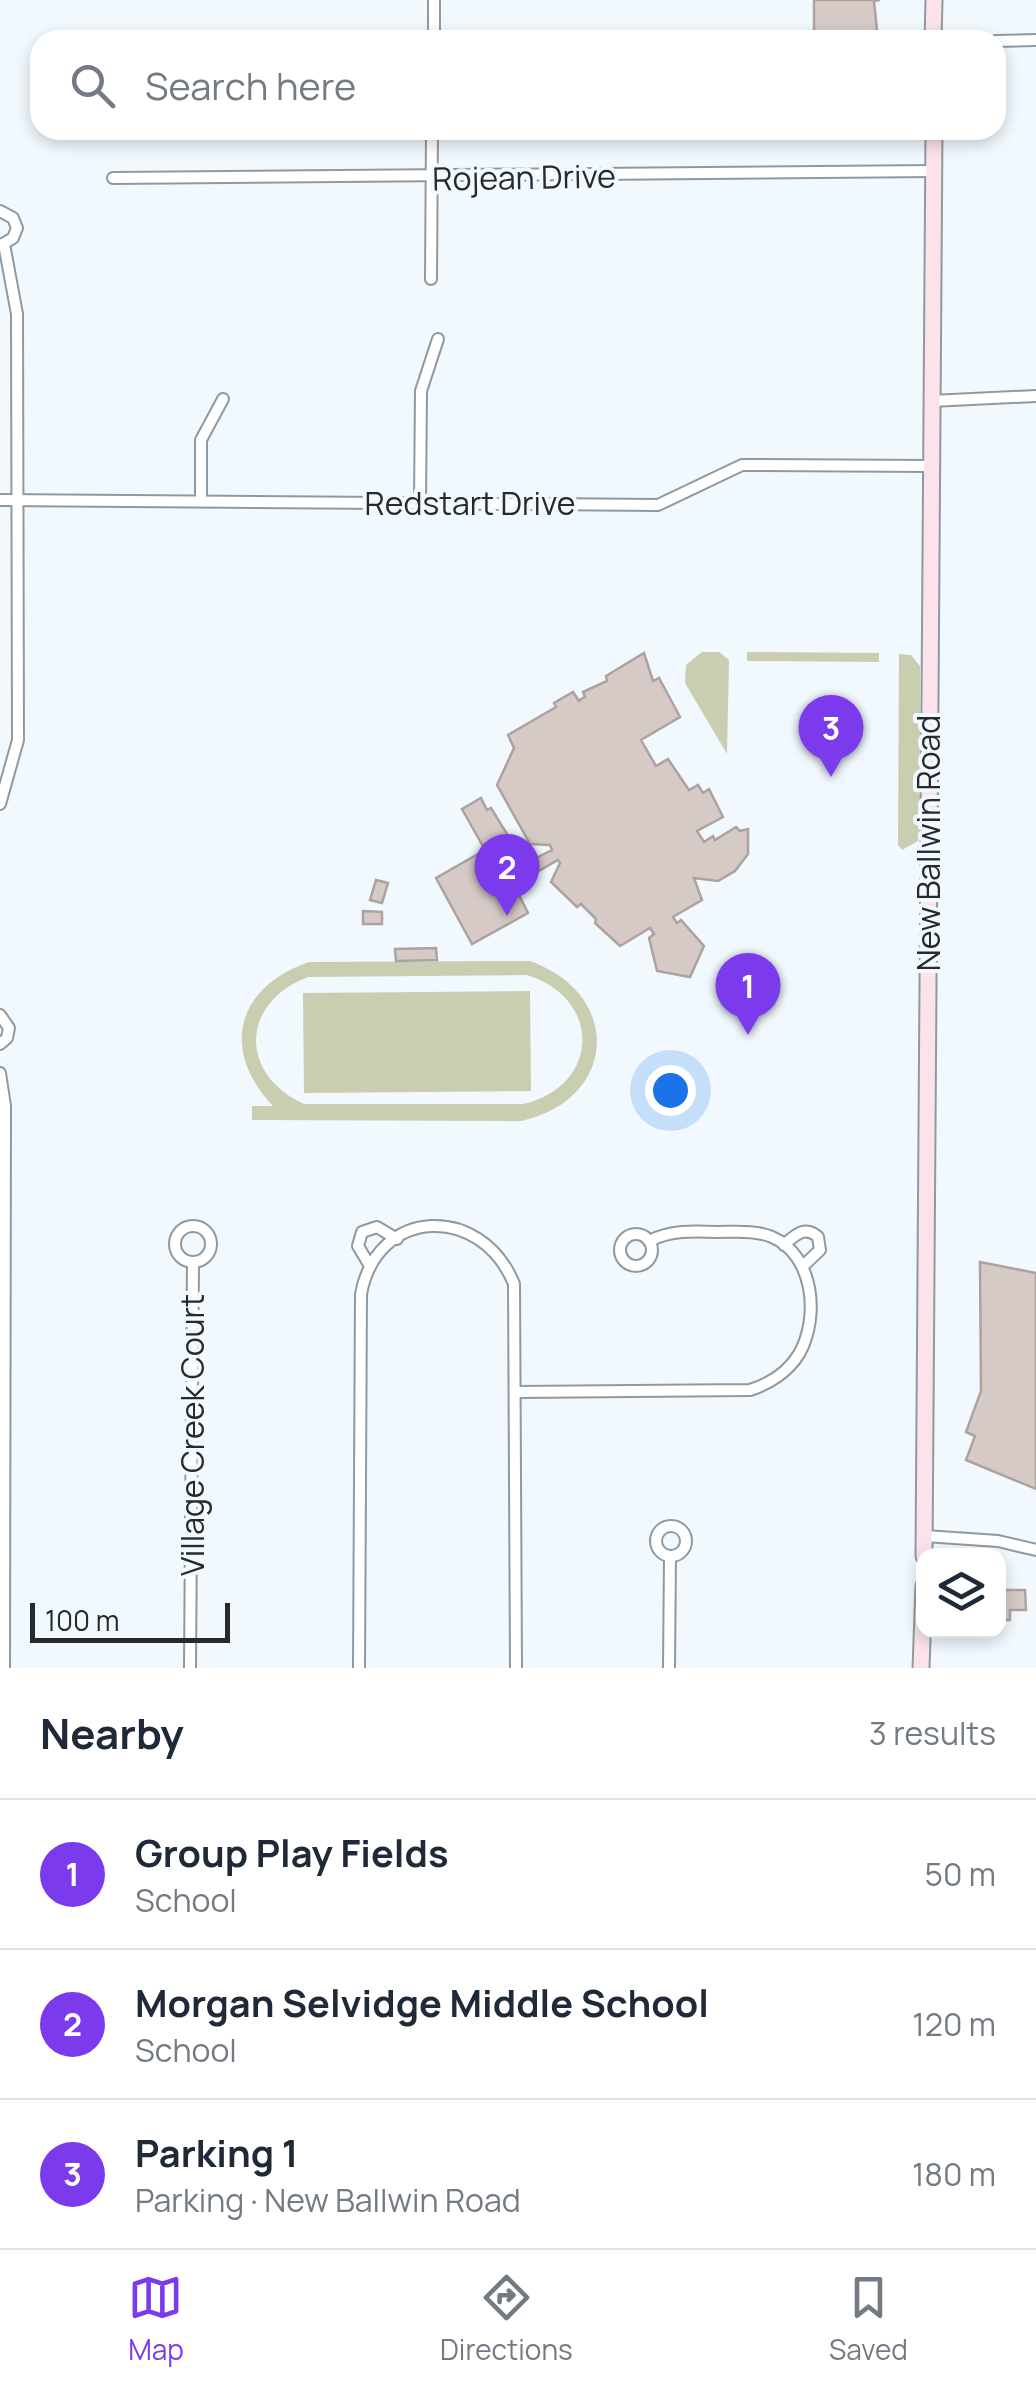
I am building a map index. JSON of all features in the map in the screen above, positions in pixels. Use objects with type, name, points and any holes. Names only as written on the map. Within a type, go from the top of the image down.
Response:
[{"type":"main road","points":[[933,30],[934,0]]},
{"type":"main road","name":"New Ballwin Road","points":[[924,1548],[934,140]]},
{"type":"main road","points":[[922,1668],[923,1638]]},
{"type":"street","points":[[434,0],[434,30]]},
{"type":"street","points":[[1006,41],[1036,40]]},
{"type":"street","points":[[431,280],[432,140]]},
{"type":"street","name":"Rojean Drive","points":[[113,178],[935,171]]},
{"type":"street","points":[[0,211],[13,218],[16,228],[13,238],[2,245],[16,314],[18,740],[0,804]]},
{"type":"street","points":[[420,502],[420,391],[438,339]]},
{"type":"street","points":[[931,401],[1036,396]]},
{"type":"street","points":[[202,501],[202,440],[222,399]]},
{"type":"street","name":"Redstart Drive","points":[[0,500],[658,504],[670,502],[742,466],[930,466]]},
{"type":"street","points":[[0,681],[15,682]]},
{"type":"street","points":[[0,1015],[9,1028],[7,1038],[0,1044]]},
{"type":"street","points":[[0,1073],[5,1106],[2,1666]]},
{"type":"street","points":[[370,1266],[358,1246],[362,1232],[377,1226],[397,1238]]},
{"type":"street","points":[[360,1668],[361,1294],[379,1252],[414,1229],[434,1226],[474,1234],[493,1247],[514,1284],[516,1668]]},
{"type":"street","points":[[784,1245],[802,1231],[818,1236],[820,1250],[803,1266]]},
{"type":"street","points":[[516,1392],[733,1392],[762,1386],[793,1362],[804,1342],[809,1300],[803,1266],[784,1245],[773,1237],[753,1232],[666,1232],[649,1240]]},
{"type":"street","name":"Village Creek Court","points":[[190,1668],[193,1263]]},
{"type":"street","points":[[925,1536],[998,1541],[1036,1550]]},
{"type":"street","points":[[669,1668],[670,1556]]},
{"type":"green space","points":[[702,652],[719,652],[729,660],[727,754],[685,683],[686,665]]},
{"type":"green space","points":[[747,652],[879,653],[879,662],[747,661]]},
{"type":"green space","points":[[899,654],[911,655],[920,666],[920,830],[918,841],[902,850],[898,845]]},
{"type":"green space","points":[[530,961],[560,976],[581,997],[594,1021],[597,1046],[591,1070],[576,1092],[553,1109],[521,1121],[252,1120],[252,1106],[273,1106],[256,1085],[246,1063],[244,1022],[265,987],[309,962]],"holes":[[[527,975],[552,987],[569,1003],[579,1022],[582,1042],[578,1062],[567,1080],[548,1094],[523,1104],[304,1104],[282,1091],[267,1075],[259,1057],[256,1039],[260,1020],[270,1003],[286,988],[308,977]]]},
{"type":"green space","points":[[530,991],[531,1091],[304,1093],[303,993]]},
{"type":"building","points":[[814,0],[880,0],[874,1],[877,30],[814,30]]},
{"type":"building","points":[[644,653],[653,681],[659,678],[680,717],[641,740],[656,766],[668,759],[689,790],[698,785],[703,793],[709,789],[723,817],[697,831],[704,842],[736,827],[740,831],[748,829],[748,854],[735,871],[718,881],[694,878],[702,900],[673,917],[677,923],[681,920],[704,946],[690,977],[657,971],[650,928],[620,946],[581,904],[577,907],[551,882],[558,860],[525,879],[529,887],[518,893],[528,913],[472,944],[436,878],[485,850],[462,809],[481,798],[523,860],[552,850],[550,845],[530,844],[497,785],[514,748],[508,735],[556,707],[554,703],[573,692],[579,701],[585,697],[583,692],[607,681],[606,676]]},
{"type":"building","points":[[376,880],[388,883],[382,903],[370,900]]},
{"type":"building","points":[[363,911],[382,912],[382,924],[363,924]]},
{"type":"building","points":[[436,948],[437,960],[396,961],[395,949]]},
{"type":"building","points":[[980,1262],[1036,1273],[1036,1489],[966,1460],[975,1436],[966,1432],[981,1391]]},
{"type":"building","points":[[1006,1590],[1025,1590],[1026,1610],[1010,1610],[1010,1620],[1006,1620]]},
{"type":"place","name":"Parking 1","points":[[831,777]]},
{"type":"place","name":"Morgan Selvidge Middle School","points":[[507,916]]},
{"type":"place","name":"Group Play Fields","points":[[748,1035]]}]
